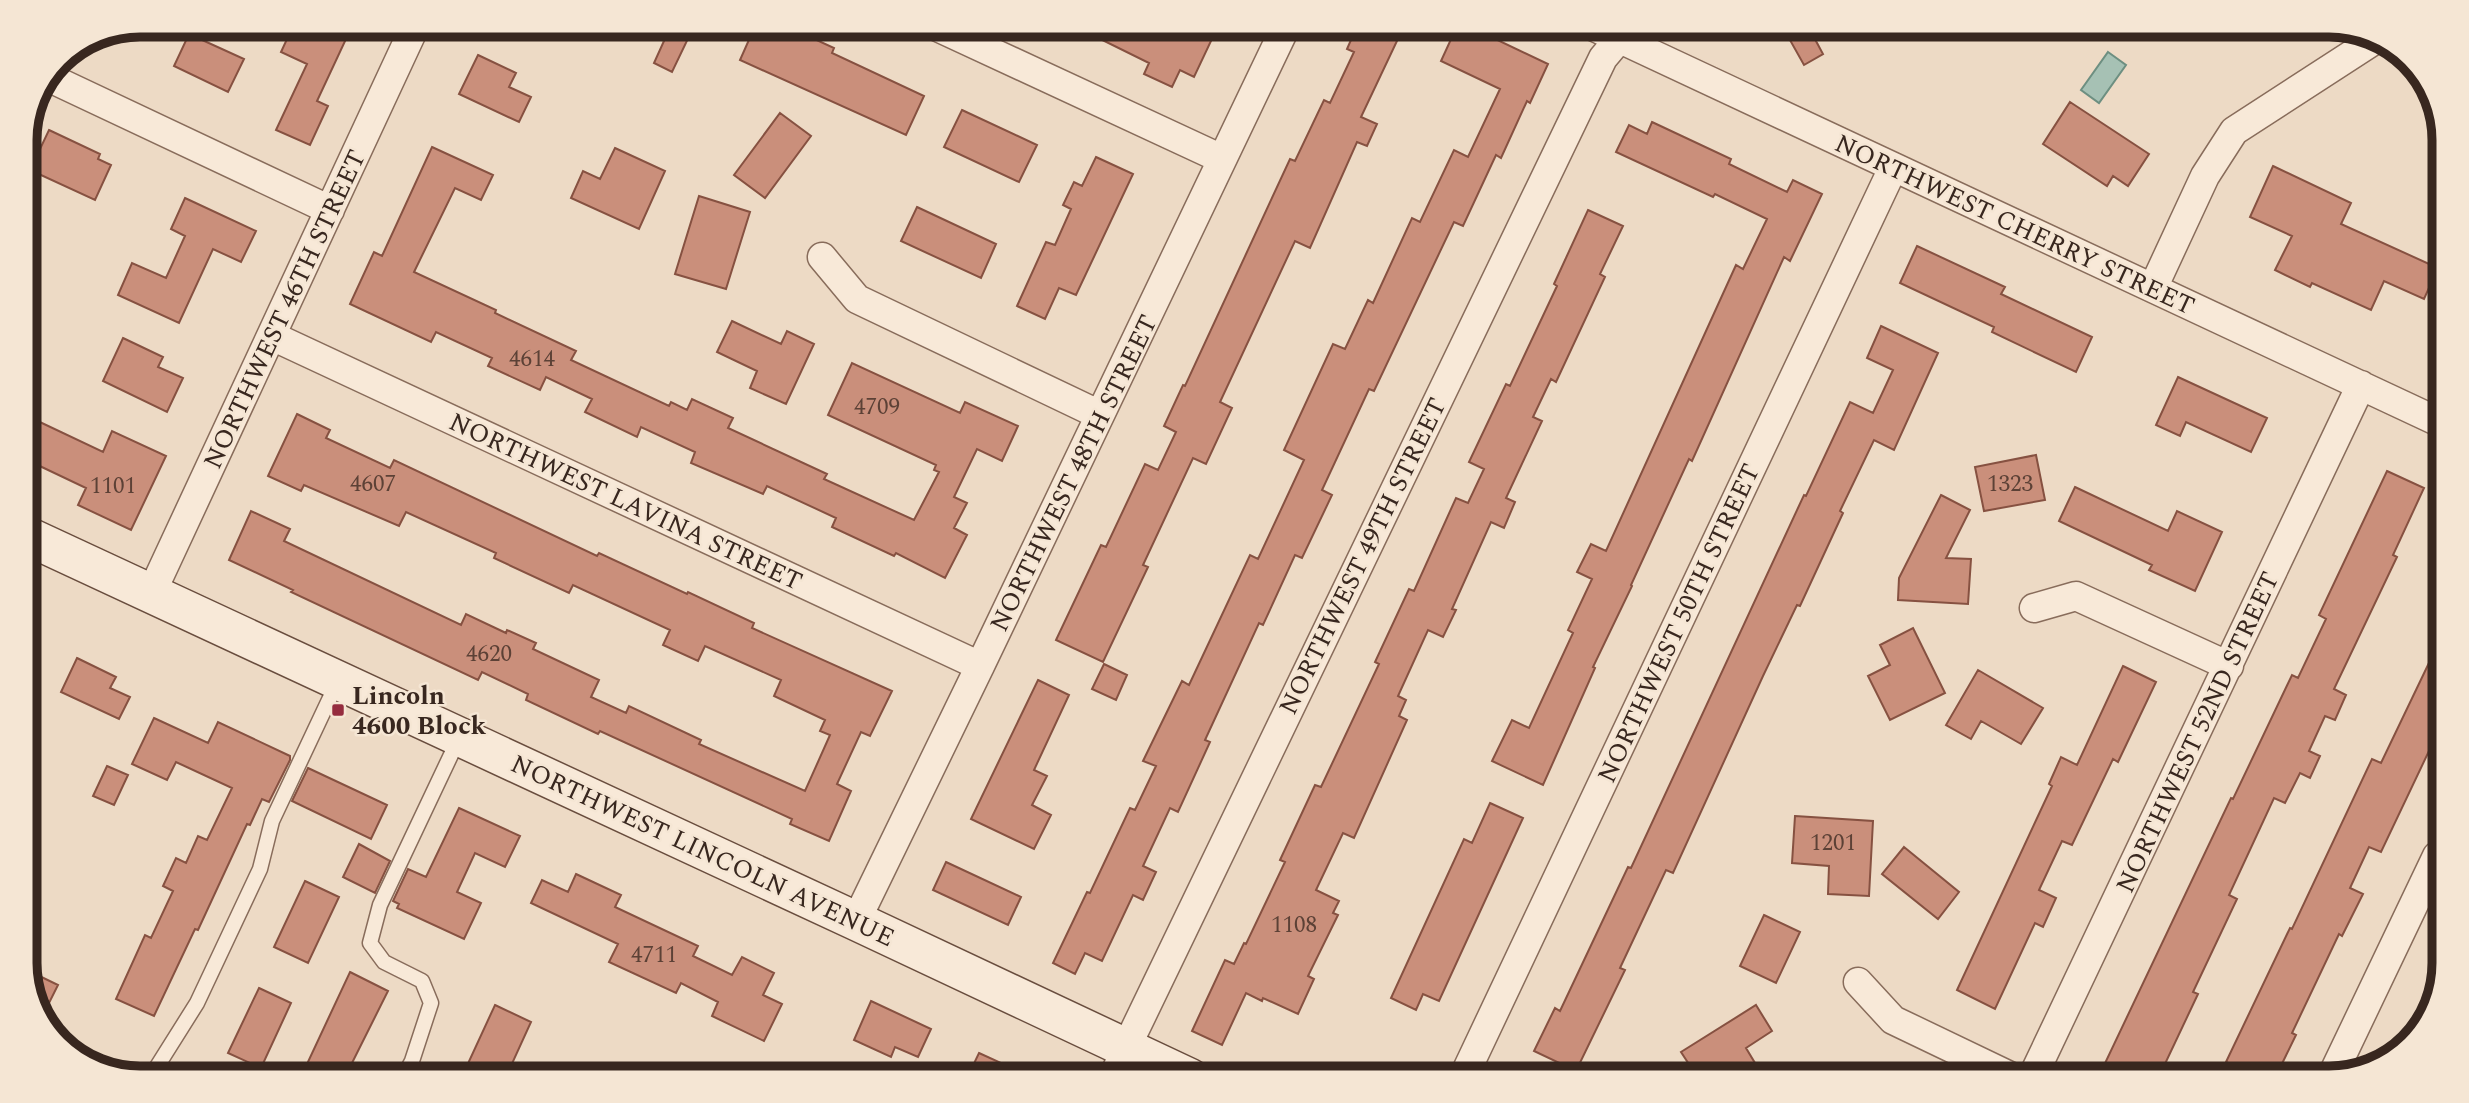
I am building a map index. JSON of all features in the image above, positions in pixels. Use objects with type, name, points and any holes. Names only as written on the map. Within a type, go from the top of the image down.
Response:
[{"type":"street","name":"NORTHWEST 46TH STREET","points":[[152,594],[410,37]]},
{"type":"street","points":[[959,37],[1222,159]]},
{"type":"street","name":"NORTHWEST 48TH STREET","points":[[856,921],[1281,37]]},
{"type":"street","name":"NORTHWEST CHERRY STREET","points":[[1615,37],[2432,419]]},
{"type":"street","points":[[1619,39],[1624,37]]},
{"type":"street","name":"NORTHWEST 49TH STREET","points":[[1119,1063],[1597,70],[1619,39]]},
{"type":"street","points":[[2153,288],[2205,176],[2234,131],[2367,45]]},
{"type":"street","points":[[56,81],[330,210]]},
{"type":"street","name":"NORTHWEST 50TH STREET","points":[[1469,1066],[1893,167]]},
{"type":"street","points":[[822,257],[858,299],[1100,415]]},
{"type":"street","name":"NORTHWEST LAVINA STREET","points":[[272,336],[980,666]]},
{"type":"street","name":"NORTHWEST 52ND STREET","points":[[2038,1066],[2361,386]]},
{"type":"street","name":"NORTHWEST LINCOLN AVENUE","points":[[37,541],[856,921],[1119,1063]]},
{"type":"street","points":[[2034,608],[2076,596],[2229,666]]},
{"type":"street","points":[[2337,1065],[2432,866]]},
{"type":"street","points":[[1858,982],[1893,1020],[1987,1066]]},
{"type":"lane","points":[[157,1066],[197,1003],[260,869],[272,821],[338,680]]},
{"type":"lane","points":[[409,1066],[431,1003],[422,981],[384,962],[370,943],[380,905],[460,737]]},
{"type":"shaded area","points":[[2108,52],[2126,65],[2099,103],[2081,90]]},
{"type":"building","points":[[188,37],[196,37],[244,59],[228,92],[174,66]]},
{"type":"building","points":[[288,37],[347,37],[317,101],[328,106],[310,145],[276,130],[307,64],[281,52]]},
{"type":"building","points":[[656,37],[689,37],[672,72],[654,63],[664,41]]},
{"type":"building","points":[[750,37],[810,37],[834,48],[832,53],[924,96],[906,135],[740,60]]},
{"type":"building","points":[[1096,37],[1213,37],[1194,77],[1180,70],[1172,87],[1144,74],[1149,63]]},
{"type":"building","points":[[1352,37],[1399,37],[1361,117],[1377,124],[1367,146],[1357,142],[1310,248],[1295,241],[1220,402],[1232,408],[1206,464],[1193,458],[1143,565],[1148,567],[1103,662],[1056,640],[1101,545],[1106,547],[1145,464],[1158,470],[1176,432],[1164,426],[1290,159],[1295,161],[1324,100],[1330,103],[1354,52],[1347,49]]},
{"type":"building","points":[[1452,37],[1491,37],[1548,64],[1530,103],[1527,101],[1501,158],[1496,155],[1463,226],[1454,222],[1374,391],[1369,389],[1322,490],[1332,495],[1302,558],[1295,555],[1263,625],[1259,623],[1205,740],[1210,742],[1178,812],[1170,808],[1143,866],[1156,872],[1143,900],[1133,895],[1102,961],[1085,953],[1075,974],[1053,963],[1130,808],[1135,810],[1156,766],[1143,761],[1182,681],[1189,685],[1250,555],[1258,559],[1304,460],[1284,450],[1333,344],[1345,349],[1368,300],[1373,303],[1412,218],[1420,222],[1454,150],[1468,157],[1500,89],[1441,61]]},
{"type":"building","points":[[1788,37],[1823,37],[1816,41],[1823,54],[1804,65]]},
{"type":"building","points":[[478,55],[516,73],[509,87],[531,97],[519,122],[459,94]]},
{"type":"building","points":[[2070,102],[2149,154],[2128,186],[2113,176],[2107,186],[2043,144]]},
{"type":"building","points":[[962,110],[1037,145],[1019,182],[944,147]]},
{"type":"building","points":[[780,113],[811,136],[765,198],[734,175]]},
{"type":"building","points":[[1652,122],[1731,159],[1729,164],[1787,192],[1793,180],[1822,194],[1790,261],[1784,257],[1692,461],[1689,459],[1593,667],[1595,668],[1543,785],[1492,761],[1512,720],[1529,728],[1573,633],[1568,630],[1592,579],[1577,572],[1591,544],[1606,551],[1736,265],[1743,269],[1767,219],[1616,152],[1629,125],[1647,134]]},
{"type":"building","points":[[49,130],[100,154],[98,159],[111,165],[95,200],[37,173],[37,155]]},
{"type":"building","points":[[432,147],[493,175],[481,200],[455,188],[414,272],[576,351],[571,360],[669,406],[671,402],[687,410],[692,399],[733,418],[728,428],[827,474],[824,479],[914,520],[939,472],[934,470],[936,465],[828,415],[852,363],[960,413],[965,402],[1018,426],[1002,461],[977,449],[954,497],[967,503],[954,528],[967,535],[945,578],[896,553],[894,556],[832,527],[836,518],[767,486],[763,494],[691,463],[695,452],[641,427],[637,437],[585,412],[592,399],[546,377],[540,390],[488,366],[492,358],[436,332],[431,342],[350,304],[374,252],[382,256]]},
{"type":"building","points":[[615,148],[665,171],[639,229],[571,198],[583,171],[600,179]]},
{"type":"building","points":[[1096,157],[1133,174],[1076,295],[1059,288],[1045,319],[1017,306],[1046,242],[1055,245],[1071,209],[1063,205],[1074,182],[1082,186]]},
{"type":"building","points":[[2273,166],[2351,203],[2341,224],[2432,265],[2432,281],[2424,299],[2384,281],[2371,310],[2312,283],[2310,287],[2275,270],[2292,236],[2250,217]]},
{"type":"building","points":[[699,196],[750,212],[726,289],[675,274]]},
{"type":"building","points":[[185,198],[256,231],[241,262],[213,249],[179,323],[118,295],[132,263],[166,278],[185,236],[171,229]]},
{"type":"building","points":[[917,207],[996,244],[981,278],[901,241]]},
{"type":"building","points":[[1588,210],[1623,226],[1600,274],[1605,277],[1556,382],[1551,379],[1533,417],[1542,421],[1506,498],[1515,502],[1504,528],[1491,522],[1452,609],[1456,610],[1443,637],[1428,630],[1398,696],[1406,700],[1399,716],[1407,720],[1354,838],[1343,833],[1316,890],[1339,901],[1333,913],[1338,915],[1308,976],[1314,979],[1298,1014],[1246,993],[1222,1045],[1192,1031],[1225,960],[1234,964],[1244,943],[1246,944],[1285,862],[1280,860],[1315,785],[1321,787],[1379,664],[1375,662],[1409,589],[1414,591],[1456,498],[1468,503],[1484,469],[1469,462],[1506,384],[1510,386],[1557,286],[1554,284]]},
{"type":"building","points":[[1917,246],[2005,287],[2001,294],[2092,337],[2076,372],[1992,332],[1994,327],[1900,283]]},
{"type":"building","points":[[732,321],[781,344],[787,331],[814,344],[786,404],[750,388],[757,371],[717,352]]},
{"type":"building","points":[[1881,326],[1938,353],[1894,450],[1874,440],[1840,511],[1843,513],[1800,606],[1797,605],[1763,676],[1673,873],[1666,870],[1620,968],[1625,970],[1578,1066],[1566,1066],[1534,1051],[1555,1008],[1560,1011],[1628,867],[1631,868],[1850,402],[1873,413],[1893,370],[1867,358]]},
{"type":"building","points":[[123,338],[163,357],[158,367],[183,378],[167,412],[103,381]]},
{"type":"building","points":[[2178,377],[2267,418],[2251,452],[2186,422],[2180,436],[2156,425]]},
{"type":"building","points":[[297,414],[330,430],[326,438],[390,468],[394,460],[597,556],[599,553],[687,594],[688,592],[754,623],[752,628],[892,691],[870,736],[861,732],[837,784],[851,791],[829,841],[790,824],[792,819],[526,700],[528,694],[482,672],[478,680],[229,560],[251,511],[290,529],[284,541],[461,625],[466,614],[506,633],[507,630],[536,643],[533,649],[599,680],[591,697],[626,713],[629,706],[701,740],[699,744],[805,791],[830,735],[820,731],[825,720],[774,696],[781,680],[705,646],[698,661],[663,645],[670,630],[573,585],[569,593],[494,558],[496,553],[406,512],[399,526],[304,485],[301,491],[268,476]]},
{"type":"building","points":[[37,421],[103,452],[112,431],[166,456],[131,530],[78,505],[86,488],[37,465]]},
{"type":"building","points":[[2036,455],[2045,500],[1984,511],[1975,467]]},
{"type":"building","points":[[2387,471],[2424,488],[2393,555],[2397,557],[2334,689],[2346,695],[2335,720],[2325,716],[2309,751],[2320,756],[2310,778],[2300,773],[2285,803],[2274,798],[2229,895],[2237,899],[2193,992],[2198,994],[2164,1066],[2104,1066],[2292,675],[2298,678],[2326,619],[2319,615]]},
{"type":"building","points":[[2075,487],[2168,531],[2177,511],[2222,532],[2195,591],[2149,570],[2152,565],[2059,521]]},
{"type":"building","points":[[1941,495],[1970,510],[1946,558],[1971,559],[1968,604],[1898,600],[1899,578]]},
{"type":"building","points":[[1913,628],[1945,693],[1890,720],[1868,676],[1890,665],[1880,645]]},
{"type":"building","points":[[2432,657],[2432,745],[2381,852],[2369,847],[2350,888],[2363,894],[2342,936],[2339,934],[2292,1033],[2296,1035],[2281,1066],[2236,1066],[2226,1062],[2372,759],[2381,763]]},
{"type":"building","points":[[77,658],[116,677],[110,688],[130,697],[119,719],[61,692]]},
{"type":"building","points":[[1104,664],[1127,675],[1116,700],[1092,689]]},
{"type":"building","points":[[2123,666],[2156,682],[2118,762],[2113,759],[2072,845],[2062,841],[2039,890],[2056,898],[2043,927],[2035,923],[1995,1009],[1957,990],[2052,786],[2049,784],[2061,757],[2077,765]]},
{"type":"building","points":[[1978,670],[2043,708],[2021,744],[1981,721],[1971,739],[1946,725]]},
{"type":"building","points":[[1038,680],[1069,695],[1034,770],[1047,776],[1032,805],[1051,815],[1034,849],[971,819]]},
{"type":"building","points":[[154,718],[208,743],[218,722],[290,756],[290,760],[269,802],[262,799],[250,825],[247,824],[198,930],[195,929],[154,1016],[116,999],[145,935],[151,938],[173,891],[163,886],[176,858],[186,863],[198,836],[207,840],[232,788],[176,762],[167,780],[132,764]]},
{"type":"building","points":[[107,766],[128,775],[114,805],[93,796]]},
{"type":"building","points":[[308,768],[387,805],[371,839],[292,801]]},
{"type":"building","points":[[1490,803],[1523,818],[1439,1001],[1423,994],[1416,1010],[1391,998],[1464,839],[1472,843]]},
{"type":"building","points":[[459,808],[520,836],[505,867],[475,853],[457,892],[481,903],[464,939],[397,908],[399,904],[393,901],[408,869],[426,877]]},
{"type":"building","points":[[1795,816],[1873,821],[1869,896],[1828,894],[1829,866],[1792,863]]},
{"type":"building","points":[[359,844],[390,861],[375,893],[343,877]]},
{"type":"building","points":[[1904,847],[1959,892],[1938,919],[1882,874]]},
{"type":"building","points":[[946,862],[1021,897],[1008,925],[933,890]]},
{"type":"building","points":[[576,874],[621,895],[615,907],[698,946],[693,956],[732,975],[742,957],[774,973],[763,995],[782,1004],[764,1041],[712,1016],[718,1002],[681,983],[676,993],[609,962],[618,944],[531,903],[542,880],[568,892]]},
{"type":"building","points":[[305,881],[339,897],[308,963],[274,947]]},
{"type":"building","points":[[1764,915],[1800,932],[1776,983],[1740,966]]},
{"type":"building","points":[[350,972],[388,991],[350,1066],[306,1066]]},
{"type":"building","points":[[38,975],[58,985],[47,1008]]},
{"type":"building","points":[[259,988],[291,1003],[262,1066],[228,1053]]},
{"type":"building","points":[[871,1001],[931,1029],[918,1057],[895,1047],[891,1057],[854,1040]]},
{"type":"building","points":[[495,1005],[531,1022],[511,1066],[467,1066]]},
{"type":"building","points":[[1756,1005],[1772,1031],[1746,1048],[1757,1066],[1690,1066],[1681,1052]]},
{"type":"building","points":[[979,1053],[1008,1066],[973,1066]]},
{"type":"place","name":"Lincoln 4600 Block","points":[[338,710]]}]
